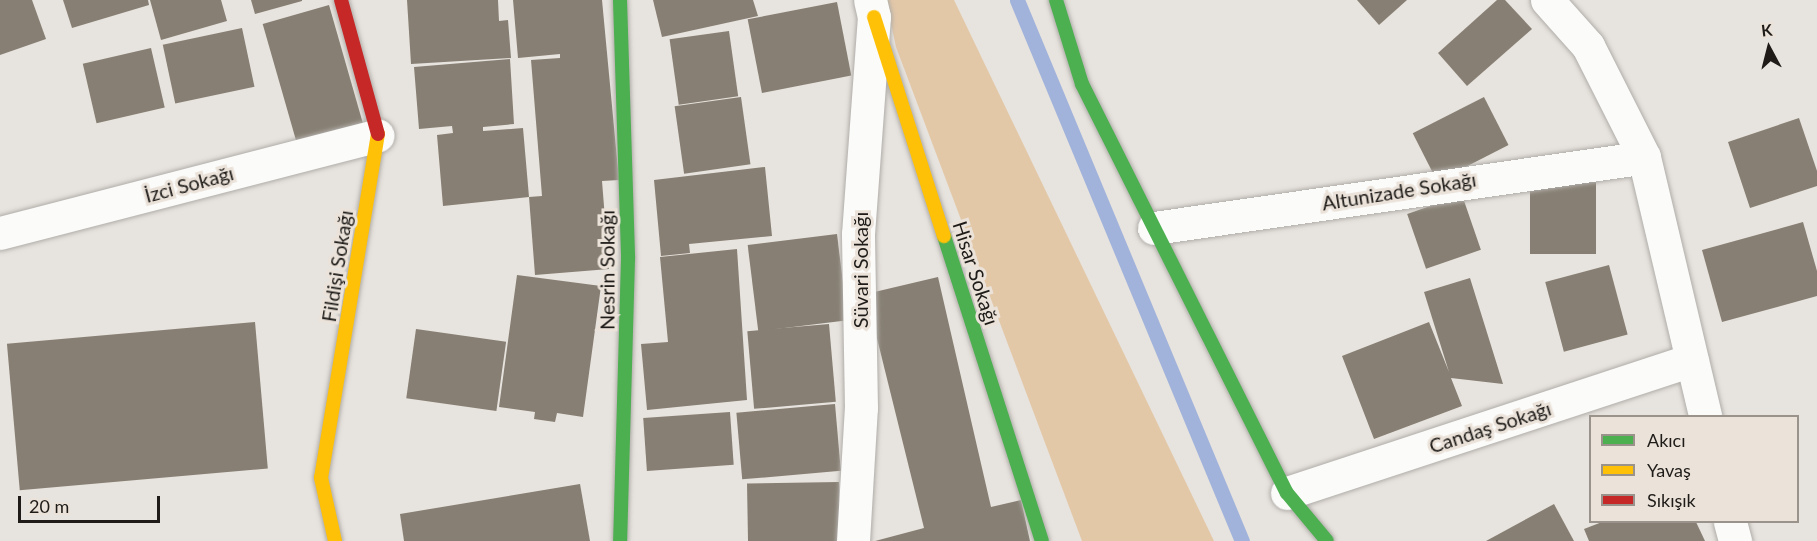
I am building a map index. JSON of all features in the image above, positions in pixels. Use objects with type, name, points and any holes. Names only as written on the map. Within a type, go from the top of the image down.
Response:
[{"type":"street","name":"Fildişi Sokağı","points":[[335,541],[321,478],[378,135],[341,0]]},
{"type":"street","name":"Nesrin Sokağı","points":[[620,0],[628,259],[620,541]]},
{"type":"street","points":[[1056,0],[1082,84],[1154,228],[1287,493],[1327,541]]},
{"type":"street","points":[[1547,0],[1588,46],[1644,157],[1705,415]]},
{"type":"street","name":"Süvari Sokağı","points":[[853,541],[861,408],[858,234],[872,9]]},
{"type":"street","name":"Hisar Sokağı","points":[[872,9],[1042,541]]},
{"type":"street","name":"İzci Sokağı","points":[[0,233],[378,135]]},
{"type":"street","name":"Altunizade Sokağı","points":[[1154,228],[1644,157]]},
{"type":"street","name":"Candaş Sokağı","points":[[1287,493],[1692,360]]},
{"type":"street","points":[[1730,523],[1735,541]]},
{"type":"shaded area","points":[[886,0],[954,0],[1214,541],[1082,541],[896,47]]},
{"type":"building","points":[[0,0],[32,0],[46,39],[0,55]]},
{"type":"building","points":[[63,0],[148,0],[149,5],[72,28]]},
{"type":"building","points":[[150,0],[221,0],[227,21],[161,40]]},
{"type":"building","points":[[251,0],[302,0],[302,1],[255,14]]},
{"type":"building","points":[[407,0],[498,0],[499,21],[508,20],[511,58],[411,64]]},
{"type":"building","points":[[513,0],[602,0],[619,180],[602,181],[609,269],[535,275],[529,197],[542,196],[531,60],[560,58],[560,54],[518,58]]},
{"type":"building","points":[[653,0],[753,0],[758,16],[662,37]]},
{"type":"building","points":[[1357,0],[1407,0],[1379,25]]},
{"type":"building","points":[[1497,0],[1505,0],[1532,29],[1467,86],[1438,53]]},
{"type":"building","points":[[837,2],[851,76],[762,93],[748,19]]},
{"type":"building","points":[[329,5],[363,124],[297,143],[263,24]]},
{"type":"building","points":[[242,28],[254,87],[175,104],[163,45]]},
{"type":"building","points":[[729,31],[738,96],[679,105],[670,39]]},
{"type":"building","points":[[151,48],[165,107],[97,123],[83,64]]},
{"type":"building","points":[[510,59],[514,124],[483,127],[483,131],[523,128],[529,197],[443,206],[437,135],[453,133],[452,126],[419,129],[414,67]]},
{"type":"building","points":[[741,97],[750,164],[684,174],[675,106]]},
{"type":"building","points":[[1484,97],[1509,145],[1437,181],[1413,133]]},
{"type":"building","points":[[1799,118],[1817,171],[1817,186],[1750,208],[1728,142]]},
{"type":"building","points":[[765,167],[772,236],[689,244],[690,253],[661,256],[654,180]]},
{"type":"building","points":[[1530,171],[1596,171],[1596,254],[1530,254]]},
{"type":"building","points":[[1462,195],[1481,250],[1426,269],[1407,214]]},
{"type":"building","points":[[1803,222],[1817,271],[1817,296],[1722,322],[1702,250]]},
{"type":"building","points":[[837,234],[848,320],[758,331],[748,245]]},
{"type":"building","points":[[737,249],[747,400],[647,410],[641,344],[668,342],[660,257]]},
{"type":"building","points":[[1609,265],[1628,335],[1564,352],[1545,282]]},
{"type":"building","points":[[517,275],[601,286],[583,417],[557,413],[555,422],[534,419],[535,412],[499,407]]},
{"type":"building","points":[[938,277],[991,507],[1021,500],[1030,541],[875,541],[924,528],[866,294]]},
{"type":"building","points":[[1470,278],[1503,384],[1451,378],[1462,406],[1374,439],[1342,356],[1429,322],[1449,372],[1424,292]]},
{"type":"building","points":[[255,322],[268,468],[20,490],[7,344]]},
{"type":"building","points":[[829,324],[836,402],[754,409],[747,331]]},
{"type":"building","points":[[416,329],[506,342],[496,411],[406,398]]},
{"type":"building","points":[[835,404],[841,471],[742,479],[736,413]]},
{"type":"building","points":[[730,412],[734,465],[647,471],[643,418]]},
{"type":"building","points":[[839,482],[840,541],[748,541],[747,484]]},
{"type":"building","points":[[580,484],[590,541],[404,541],[400,514]]},
{"type":"building","points":[[1554,504],[1574,541],[1486,541]]},
{"type":"building","points":[[1599,523],[1696,523],[1705,541],[1589,541],[1584,529]]},
{"type":"waterway","points":[[1017,0],[1242,541]]},
{"type":"traffic: fast","points":[[620,0],[628,259],[620,541]]},
{"type":"traffic: fast","points":[[1056,0],[1082,84],[1287,493],[1327,541]]},
{"type":"traffic: fast","points":[[944,236],[1042,541]]},
{"type":"traffic: slow","points":[[874,17],[944,236]]},
{"type":"traffic: slow","points":[[335,541],[321,478],[378,134]]},
{"type":"traffic: jam","points":[[341,0],[378,134]]}]
